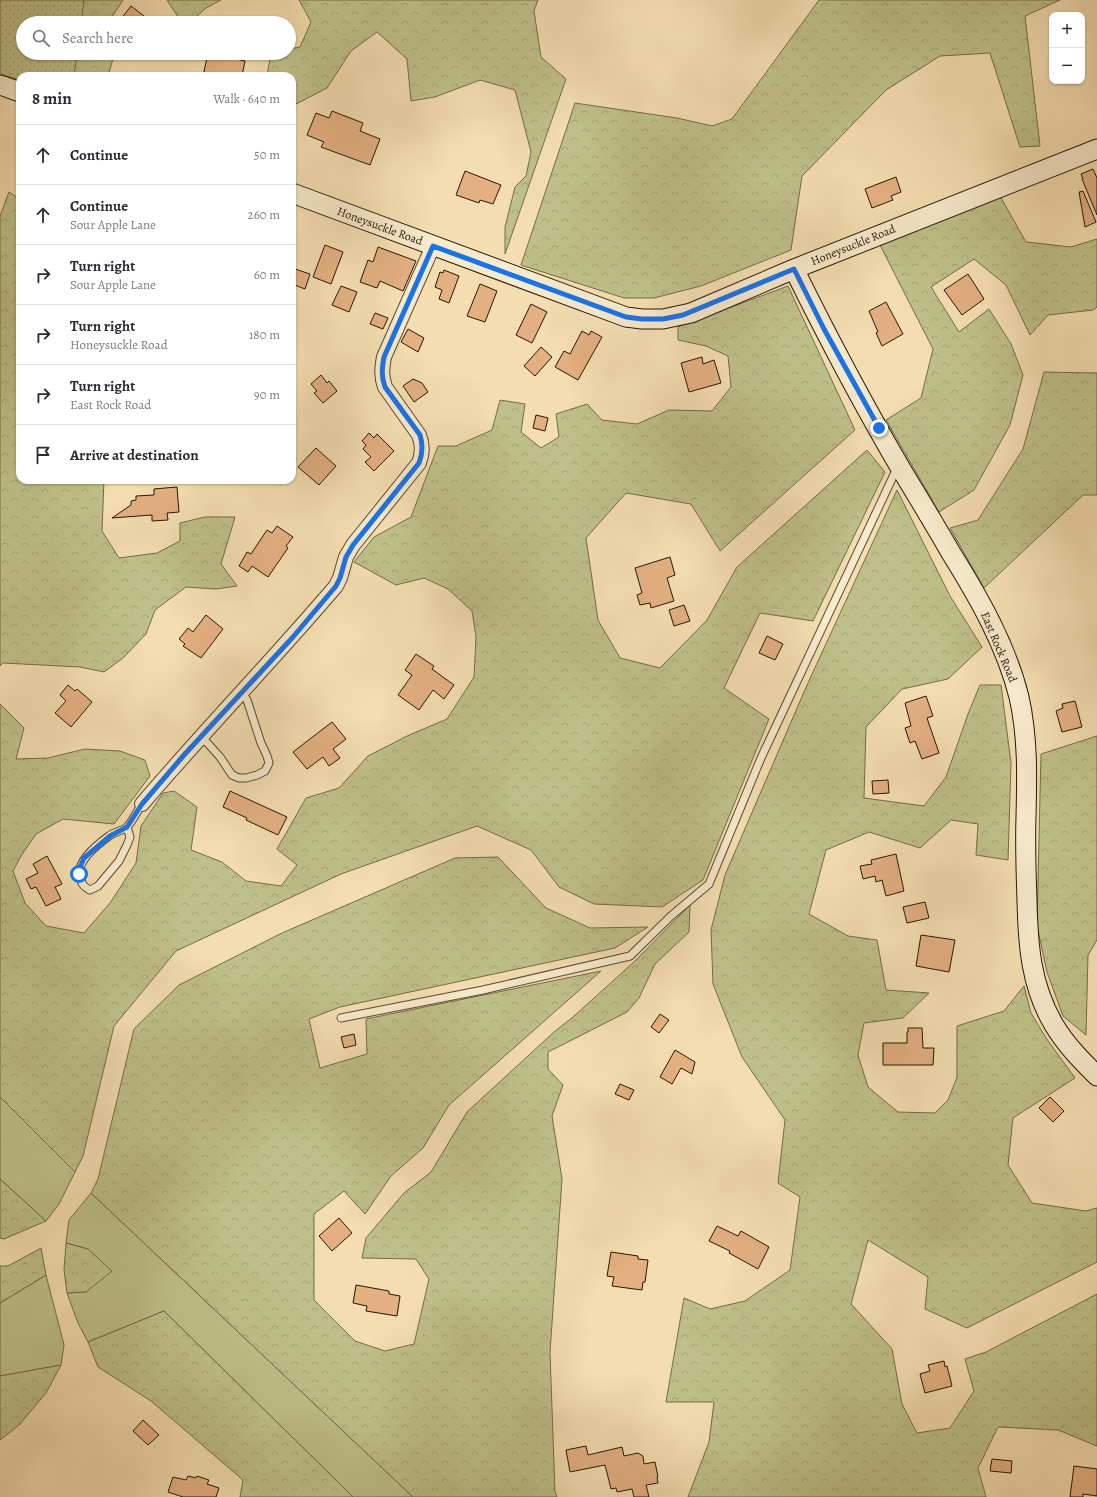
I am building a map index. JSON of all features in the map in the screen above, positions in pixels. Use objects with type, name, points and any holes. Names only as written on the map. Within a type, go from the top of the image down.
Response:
[{"type":"street","points":[[0,85],[16,91]]},
{"type":"street","name":"Honeysuckle Road","points":[[296,195],[626,317],[663,319],[691,313],[794,269],[1097,149]]},
{"type":"street","points":[[142,804],[201,736],[293,637],[336,586],[346,557],[353,545],[419,463],[423,452],[420,435],[385,387],[382,378],[382,368],[384,357],[433,246]]},
{"type":"street","name":"East Rock Road","points":[[794,269],[824,329],[899,464],[974,590],[1001,644],[1009,665],[1019,697],[1025,729],[1028,762],[1026,877],[1028,934],[1031,962],[1040,995],[1055,1026],[1070,1049],[1097,1076]]},
{"type":"lane","points":[[341,1018],[483,990],[630,956],[671,916],[709,884],[767,745],[899,464]]},
{"type":"lane","points":[[201,736],[220,757],[232,776],[246,778],[257,776],[265,771],[268,763],[267,756],[248,700],[242,692]]},
{"type":"lane","points":[[127,827],[130,837],[119,861],[98,886],[90,890],[85,888],[79,874],[84,858],[110,836],[127,827],[142,804]]},
{"type":"green space","points":[[0,0],[123,0],[113,16],[16,16],[16,60],[113,60],[109,72],[20,72],[0,66]]},
{"type":"green space","points":[[0,0],[84,0],[82,16],[16,16],[16,60],[76,60],[75,72],[16,72],[16,79],[0,74]]},
{"type":"green space","points":[[167,0],[221,0],[206,8],[197,16],[177,16]]},
{"type":"green space","points":[[299,0],[538,0],[534,11],[541,57],[566,79],[505,254],[505,227],[515,187],[526,176],[531,152],[515,90],[480,80],[435,97],[411,101],[407,59],[377,32],[351,51],[327,88],[296,104],[296,72],[268,72],[270,60],[296,60],[296,48],[300,47],[311,22]]},
{"type":"green space","points":[[819,0],[1060,0],[1025,16],[1040,146],[1020,147],[990,53],[940,56],[886,90],[802,176],[791,250],[701,286],[654,298],[624,298],[521,265],[575,103],[677,118],[712,126],[732,119]]},
{"type":"green space","points":[[9,192],[16,196],[16,484],[104,484],[102,531],[119,558],[157,553],[180,541],[180,523],[205,517],[235,517],[221,564],[237,586],[216,589],[186,587],[155,610],[146,634],[123,658],[104,672],[80,667],[3,663],[0,666],[0,216]]},
{"type":"green space","points":[[1000,196],[1026,242],[1071,247],[1097,239],[1097,307],[1093,310],[1048,315],[1030,335],[1006,285],[974,259],[931,287],[959,332],[989,309],[1011,344],[1023,375],[1010,425],[974,490],[939,512],[886,420],[921,398],[933,349],[880,245]]},
{"type":"green space","points":[[788,286],[855,430],[720,551],[691,504],[626,493],[586,538],[598,620],[620,658],[660,668],[707,620],[737,567],[867,450],[885,472],[813,621],[760,613],[724,688],[769,719],[703,880],[662,907],[594,904],[559,887],[531,850],[477,826],[341,874],[176,951],[114,1026],[83,1156],[75,1172],[0,1097],[0,704],[24,728],[16,759],[48,758],[85,749],[120,751],[145,760],[150,776],[114,824],[63,819],[36,834],[13,871],[25,903],[46,926],[84,933],[110,903],[136,863],[141,826],[163,793],[174,791],[197,807],[191,850],[222,862],[246,881],[281,886],[297,865],[277,849],[306,798],[339,788],[368,756],[407,736],[447,719],[474,677],[476,637],[472,611],[448,589],[424,578],[396,585],[354,562],[374,537],[411,517],[438,446],[456,446],[492,430],[500,400],[525,404],[521,432],[541,448],[559,437],[556,414],[587,404],[602,420],[637,424],[669,410],[712,411],[731,387],[728,356],[706,346],[678,340],[678,327]]},
{"type":"green space","points":[[1044,372],[1097,373],[1097,495],[1083,495],[984,588],[950,528],[978,520],[1023,449]]},
{"type":"green space","points":[[897,490],[950,596],[982,647],[948,679],[902,689],[866,727],[864,798],[924,806],[946,777],[968,714],[980,685],[1001,685],[1011,763],[1008,860],[976,855],[978,824],[951,820],[920,848],[869,832],[826,850],[809,914],[848,936],[877,940],[886,990],[929,993],[903,1018],[864,1023],[858,1055],[868,1087],[898,1112],[935,1113],[948,1100],[957,1077],[957,1026],[1004,1011],[1024,986],[1031,1013],[1046,1038],[1075,1078],[1013,1118],[1008,1165],[1032,1203],[1086,1211],[1097,1208],[1097,1262],[967,1328],[925,1309],[928,1277],[868,1240],[851,1304],[892,1349],[902,1404],[917,1433],[950,1428],[974,1391],[965,1359],[986,1352],[1097,1294],[1097,1446],[1058,1430],[998,1427],[978,1468],[986,1497],[688,1497],[709,1442],[714,1402],[666,1402],[684,1298],[710,1309],[745,1301],[790,1270],[800,1197],[778,1183],[785,1120],[742,1057],[713,984],[711,930],[725,875],[807,685]]},
{"type":"green space","points":[[1097,736],[1097,940],[1088,955],[1086,1035],[1063,1016],[1047,972],[1037,926],[1041,754]]},
{"type":"green space","points":[[498,857],[546,908],[590,928],[648,927],[615,948],[340,1007],[309,1019],[320,1068],[367,1054],[366,1019],[601,971],[449,1105],[423,1148],[391,1176],[365,1214],[344,1191],[314,1214],[314,1300],[355,1341],[385,1351],[414,1344],[429,1279],[416,1259],[362,1258],[366,1238],[404,1193],[431,1172],[467,1112],[554,1032],[573,1017],[635,961],[690,905],[689,932],[655,964],[639,998],[627,1012],[548,1052],[548,1069],[563,1085],[552,1116],[562,1179],[550,1352],[555,1492],[557,1497],[413,1497],[91,1193],[98,1179],[134,1029],[179,985],[282,933],[455,858]]},
{"type":"green space","points":[[0,1097],[75,1172],[59,1204],[46,1221],[0,1179]]},
{"type":"green space","points":[[0,1179],[46,1221],[4,1239],[0,1238]]},
{"type":"green space","points":[[91,1193],[413,1497],[353,1497],[164,1311],[88,1342],[78,1323],[67,1293],[86,1292],[88,1249],[66,1243],[69,1220]]},
{"type":"green space","points":[[66,1243],[88,1249],[112,1271],[86,1292],[67,1293],[64,1270]]},
{"type":"green space","points":[[41,1248],[46,1275],[0,1303],[0,1266],[8,1266]]},
{"type":"green space","points":[[46,1275],[64,1345],[61,1365],[0,1376],[0,1303]]},
{"type":"green space","points":[[164,1311],[353,1497],[240,1497],[243,1480],[151,1401],[98,1367],[88,1342]]},
{"type":"green space","points":[[61,1365],[46,1393],[19,1425],[0,1440],[0,1376]]},
{"type":"building","points":[[131,6],[144,16],[123,16]]},
{"type":"building","points":[[206,60],[245,61],[243,72],[204,72]]},
{"type":"building","points":[[332,111],[363,123],[360,131],[380,139],[370,165],[321,147],[324,142],[307,135],[316,113],[329,118]]},
{"type":"building","points":[[1093,169],[1097,178],[1097,215],[1081,174]]},
{"type":"building","points":[[465,171],[501,185],[493,204],[480,200],[479,203],[456,195]]},
{"type":"building","points":[[896,177],[901,192],[891,196],[893,200],[872,208],[865,189]]},
{"type":"building","points":[[1083,191],[1096,222],[1085,227],[1079,192]]},
{"type":"building","points":[[325,245],[343,252],[331,284],[313,277]]},
{"type":"building","points":[[378,247],[416,261],[403,291],[380,281],[377,288],[360,282],[368,260],[373,262]]},
{"type":"building","points":[[296,269],[310,274],[305,289],[296,286]]},
{"type":"building","points":[[444,270],[459,276],[449,303],[439,299],[442,290],[435,287],[440,272],[443,273]]},
{"type":"building","points":[[968,274],[984,299],[962,315],[944,290]]},
{"type":"building","points":[[480,284],[497,291],[485,322],[467,316]]},
{"type":"building","points":[[341,286],[357,292],[349,312],[332,305]]},
{"type":"building","points":[[886,302],[903,334],[882,346],[869,311]]},
{"type":"building","points":[[531,304],[547,312],[532,343],[516,335]]},
{"type":"building","points":[[375,313],[388,318],[383,329],[370,324]]},
{"type":"building","points":[[408,329],[424,338],[418,352],[401,342]]},
{"type":"building","points":[[582,331],[589,335],[591,331],[602,337],[578,380],[555,367],[564,351],[570,354]]},
{"type":"building","points":[[541,347],[552,357],[535,376],[524,366]]},
{"type":"building","points":[[702,357],[703,364],[714,360],[721,383],[689,392],[681,363]]},
{"type":"building","points":[[321,375],[327,383],[329,381],[337,391],[323,403],[314,393],[317,391],[311,384]]},
{"type":"building","points":[[413,379],[422,383],[428,392],[414,402],[403,386]]},
{"type":"building","points":[[536,415],[548,418],[545,431],[533,428]]},
{"type":"building","points":[[369,433],[374,438],[377,434],[394,451],[374,471],[365,462],[371,457],[363,449],[366,445],[362,441]]},
{"type":"building","points":[[316,448],[336,466],[319,485],[298,467]]},
{"type":"building","points":[[177,487],[179,512],[167,513],[168,520],[152,521],[152,515],[112,518],[131,505],[131,501],[136,500],[136,496],[154,495],[154,489]]},
{"type":"building","points":[[277,526],[293,537],[286,546],[288,548],[268,577],[252,566],[248,572],[239,566],[247,552],[251,554],[267,530],[272,533]]},
{"type":"building","points":[[670,557],[675,575],[667,578],[674,601],[651,608],[650,603],[640,605],[637,595],[642,593],[635,568]]},
{"type":"building","points":[[684,605],[690,621],[674,626],[669,610]]},
{"type":"building","points":[[206,615],[223,629],[201,658],[183,646],[185,644],[179,639],[188,628],[193,632]]},
{"type":"building","points":[[767,636],[783,644],[775,660],[759,653]]},
{"type":"building","points":[[416,654],[434,666],[432,669],[454,685],[444,699],[433,690],[419,710],[398,695],[412,675],[405,670]]},
{"type":"building","points":[[68,685],[75,691],[77,689],[92,702],[71,727],[55,713],[66,701],[60,695]]},
{"type":"building","points":[[926,696],[933,716],[927,718],[939,753],[922,759],[915,741],[910,743],[905,728],[911,726],[905,703]]},
{"type":"building","points":[[1075,701],[1082,727],[1062,732],[1056,711],[1063,708],[1062,704]]},
{"type":"building","points":[[332,722],[346,739],[333,749],[340,758],[329,766],[323,757],[307,769],[293,752]]},
{"type":"building","points":[[888,780],[889,793],[873,794],[872,781]]},
{"type":"building","points":[[230,791],[287,817],[278,835],[223,807]]},
{"type":"building","points":[[896,854],[904,891],[886,896],[882,880],[876,882],[875,876],[863,879],[860,866],[872,864],[871,860]]},
{"type":"building","points":[[47,856],[62,884],[55,887],[61,899],[46,906],[36,887],[31,889],[26,879],[38,873],[33,864]]},
{"type":"building","points":[[925,902],[929,918],[907,923],[903,907]]},
{"type":"building","points":[[921,935],[955,940],[949,972],[916,966]]},
{"type":"building","points":[[660,1014],[669,1020],[659,1033],[651,1027]]},
{"type":"building","points":[[908,1028],[922,1028],[923,1048],[934,1048],[933,1065],[883,1065],[883,1043],[907,1043]]},
{"type":"building","points":[[354,1034],[356,1045],[344,1048],[341,1037]]},
{"type":"building","points":[[675,1050],[695,1062],[692,1074],[681,1068],[672,1084],[660,1077]]},
{"type":"building","points":[[620,1084],[634,1090],[629,1100],[615,1094]]},
{"type":"building","points":[[1050,1097],[1064,1111],[1053,1122],[1039,1108]]},
{"type":"building","points":[[339,1218],[352,1233],[332,1251],[319,1236]]},
{"type":"building","points":[[717,1226],[738,1236],[741,1231],[769,1247],[758,1269],[729,1253],[730,1251],[709,1241]]},
{"type":"building","points":[[611,1252],[638,1256],[638,1259],[648,1260],[645,1282],[643,1282],[642,1290],[612,1286],[614,1277],[607,1276]]},
{"type":"building","points":[[356,1285],[389,1291],[389,1294],[400,1296],[397,1316],[366,1311],[367,1306],[353,1303]]},
{"type":"building","points":[[944,1361],[945,1367],[947,1366],[952,1386],[925,1393],[920,1374],[930,1371],[928,1365]]},
{"type":"building","points":[[143,1420],[159,1435],[148,1445],[133,1431]]},
{"type":"building","points":[[586,1446],[588,1455],[622,1447],[624,1456],[638,1453],[643,1456],[644,1464],[655,1462],[658,1483],[646,1485],[649,1497],[634,1497],[632,1489],[617,1492],[616,1488],[611,1489],[605,1465],[570,1472],[566,1450]]},
{"type":"building","points":[[992,1459],[1012,1461],[1011,1473],[990,1471]]},
{"type":"building","points":[[1074,1466],[1097,1469],[1097,1496],[1083,1494],[1083,1497],[1070,1497]]},
{"type":"building","points":[[188,1476],[196,1478],[197,1476],[209,1480],[207,1484],[219,1488],[216,1497],[183,1497],[168,1492],[173,1477],[186,1480]]},
{"type":"route","points":[[79,874],[84,858],[110,836],[127,827],[142,804],[184,755],[293,637],[336,586],[346,557],[353,545],[419,463],[423,452],[420,435],[385,387],[382,378],[382,368],[384,357],[407,308],[433,246],[626,317],[642,319],[663,319],[691,313],[794,269],[824,329],[879,428]]}]
